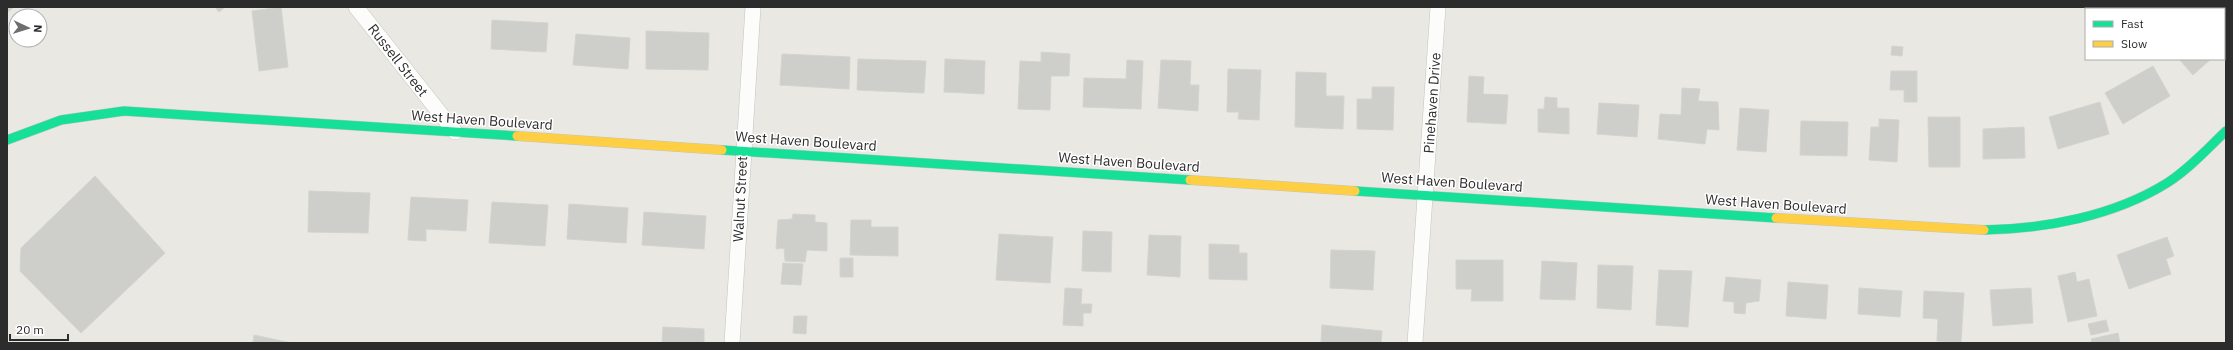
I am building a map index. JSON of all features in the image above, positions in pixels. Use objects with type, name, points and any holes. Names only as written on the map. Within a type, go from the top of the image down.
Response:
[{"type":"street","name":"Russell Street","points":[[356,7],[455,132]]},
{"type":"street","name":"Walnut Street","points":[[732,343],[753,7]]},
{"type":"street","name":"Pinehaven Drive","points":[[1415,343],[1438,7]]},
{"type":"street","name":"West Haven Boulevard","points":[[7,140],[61,120],[124,111],[1425,194],[1900,226],[1990,230],[2064,221],[2134,200],[2167,183],[2226,131]]},
{"type":"building","points":[[7,7],[14,7],[8,8],[7,13]]},
{"type":"building","points":[[215,7],[225,7],[219,12]]},
{"type":"building","points":[[281,7],[288,67],[259,71],[252,11]]},
{"type":"building","points":[[492,20],[548,23],[546,52],[491,49]]},
{"type":"building","points":[[2225,24],[2226,26],[2225,46]]},
{"type":"building","points":[[646,31],[709,33],[708,70],[646,69]]},
{"type":"building","points":[[576,34],[630,38],[628,69],[573,65]]},
{"type":"building","points":[[1892,46],[1903,47],[1902,56],[1891,55]]},
{"type":"building","points":[[1041,52],[1070,54],[1069,76],[1051,76],[1050,110],[1018,109],[1020,61],[1041,62]]},
{"type":"building","points":[[782,54],[850,57],[849,89],[780,85]]},
{"type":"building","points":[[858,59],[926,61],[924,93],[857,90]]},
{"type":"building","points":[[945,59],[985,61],[984,94],[944,92]]},
{"type":"building","points":[[1127,60],[1143,61],[1141,109],[1083,107],[1084,78],[1126,79]]},
{"type":"building","points":[[1161,60],[1191,61],[1190,85],[1199,85],[1198,111],[1158,108]]},
{"type":"building","points":[[2180,60],[2210,60],[2193,75]]},
{"type":"building","points":[[2153,66],[2170,96],[2123,124],[2105,93]]},
{"type":"building","points":[[1228,69],[1261,70],[1259,120],[1238,119],[1239,112],[1227,112]]},
{"type":"building","points":[[1891,71],[1917,71],[1917,102],[1904,102],[1904,90],[1890,90]]},
{"type":"building","points":[[1296,72],[1326,73],[1326,96],[1344,96],[1343,129],[1295,127]]},
{"type":"building","points":[[1469,76],[1484,77],[1483,94],[1508,95],[1506,124],[1467,122]]},
{"type":"building","points":[[1372,87],[1394,87],[1393,130],[1357,129],[1357,99],[1372,99]]},
{"type":"building","points":[[1682,88],[1700,89],[1698,101],[1718,102],[1719,130],[1707,129],[1705,144],[1658,139],[1660,114],[1681,115]]},
{"type":"building","points":[[1545,97],[1557,98],[1557,108],[1569,108],[1569,134],[1538,132],[1538,109],[1544,109]]},
{"type":"building","points":[[2100,102],[2109,134],[2058,149],[2049,117]]},
{"type":"building","points":[[1599,103],[1639,105],[1637,137],[1597,134]]},
{"type":"building","points":[[1740,108],[1769,110],[1766,152],[1737,150]]},
{"type":"building","points":[[1928,117],[1960,117],[1960,167],[1929,167]]},
{"type":"building","points":[[1879,119],[1899,120],[1897,162],[1869,160],[1871,127],[1879,127]]},
{"type":"building","points":[[1801,121],[1848,122],[1847,156],[1800,155]]},
{"type":"building","points":[[2024,127],[2025,158],[1983,159],[1983,129]]},
{"type":"building","points":[[95,176],[165,253],[81,333],[20,271],[21,248]]},
{"type":"building","points":[[309,191],[370,193],[368,233],[308,232]]},
{"type":"building","points":[[411,197],[468,200],[466,231],[426,229],[426,241],[408,240]]},
{"type":"building","points":[[492,202],[548,205],[545,246],[489,243]]},
{"type":"building","points":[[569,204],[628,208],[626,243],[567,239]]},
{"type":"building","points":[[644,212],[706,216],[704,249],[642,245]]},
{"type":"building","points":[[793,214],[815,215],[815,222],[827,223],[827,251],[807,250],[805,262],[785,261],[784,248],[776,249],[778,220],[792,219]]},
{"type":"building","points":[[851,220],[871,220],[871,227],[898,227],[898,256],[850,255]]},
{"type":"building","points":[[1083,231],[1112,232],[1111,272],[1082,271]]},
{"type":"building","points":[[999,234],[1053,237],[1050,283],[996,280]]},
{"type":"building","points":[[1149,235],[1181,236],[1180,277],[1147,275]]},
{"type":"building","points":[[2167,237],[2174,256],[2166,259],[2171,274],[2129,289],[2117,255]]},
{"type":"building","points":[[1209,244],[1239,245],[1239,253],[1247,253],[1247,280],[1209,279]]},
{"type":"building","points":[[1331,250],[1375,251],[1373,290],[1330,288]]},
{"type":"building","points":[[840,258],[853,258],[853,277],[840,277]]},
{"type":"building","points":[[1456,260],[1503,260],[1503,301],[1471,301],[1472,289],[1456,289]]},
{"type":"building","points":[[1542,261],[1577,263],[1575,300],[1540,299]]},
{"type":"building","points":[[783,263],[803,264],[801,285],[781,284]]},
{"type":"building","points":[[1598,265],[1633,266],[1631,310],[1597,308]]},
{"type":"building","points":[[1659,270],[1692,271],[1688,327],[1656,325]]},
{"type":"building","points":[[2075,272],[2077,282],[2089,279],[2097,316],[2068,322],[2058,276]]},
{"type":"building","points":[[1726,277],[1761,280],[1759,301],[1746,303],[1745,314],[1734,313],[1734,302],[1723,301]]},
{"type":"building","points":[[1788,282],[1828,285],[1826,319],[1786,316]]},
{"type":"building","points":[[1065,288],[1082,289],[1081,304],[1092,304],[1091,313],[1083,313],[1083,326],[1063,325]]},
{"type":"building","points":[[1859,288],[1902,291],[1900,317],[1858,314]]},
{"type":"building","points":[[2031,288],[2033,323],[1993,326],[1990,290]]},
{"type":"building","points":[[1924,291],[1964,293],[1961,342],[1937,341],[1938,319],[1923,318]]},
{"type":"building","points":[[794,316],[807,316],[806,334],[793,333]]},
{"type":"building","points":[[2106,320],[2109,331],[2091,335],[2088,324]]},
{"type":"building","points":[[1322,325],[1382,331],[1381,343],[1321,343]]},
{"type":"building","points":[[663,327],[704,329],[704,343],[662,343]]},
{"type":"building","points":[[2118,333],[2120,343],[2092,343],[2091,339]]},
{"type":"building","points":[[254,335],[292,343],[253,343]]},
{"type":"traffic: fast","points":[[7,140],[61,120],[124,111],[517,136]]},
{"type":"traffic: fast","points":[[1984,230],[2031,227],[2055,223],[2102,212],[2125,204],[2167,183],[2183,172],[2226,131]]},
{"type":"traffic: fast","points":[[722,150],[1190,180]]},
{"type":"traffic: fast","points":[[1355,191],[1776,218]]},
{"type":"traffic: slow","points":[[517,136],[722,150]]},
{"type":"traffic: slow","points":[[1190,180],[1355,191]]},
{"type":"traffic: slow","points":[[1776,218],[1984,230]]}]
